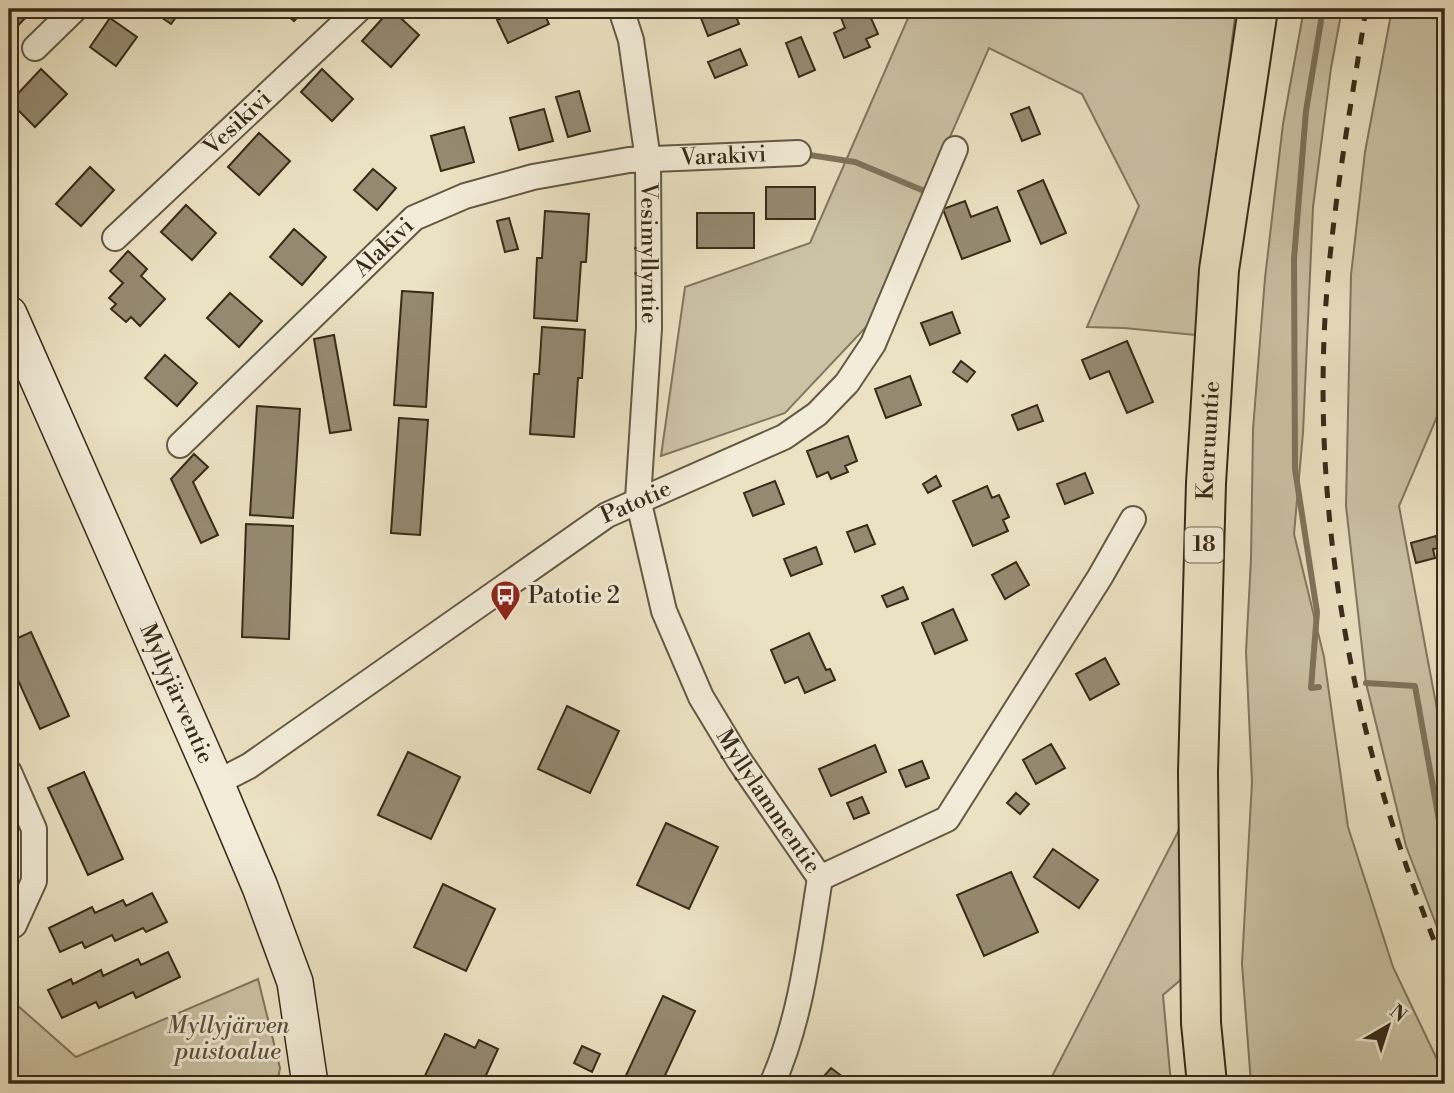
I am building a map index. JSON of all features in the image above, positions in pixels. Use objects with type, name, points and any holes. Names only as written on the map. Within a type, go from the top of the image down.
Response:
[{"type":"highway","name":"Keuruuntie","points":[[1207,1084],[1201,1023],[1198,772],[1206,483],[1219,270],[1258,9]]},
{"type":"main road","name":"Myllyjärventie","points":[[9,314],[260,887],[295,982],[310,1084]]},
{"type":"street","points":[[35,48],[75,9]]},
{"type":"street","name":"Vesikivi","points":[[115,237],[359,9]]},
{"type":"street","name":"Vesimyllyntie","points":[[621,9],[631,40],[648,160],[649,328],[638,499]]},
{"type":"street","name":"Patotie","points":[[216,783],[260,759],[607,514],[784,437],[817,414],[847,383],[873,344],[955,149]]},
{"type":"street","name":"Varakivi","points":[[648,160],[798,153]]},
{"type":"street","name":"Alakivi","points":[[180,445],[414,218],[465,196],[533,177],[629,160],[648,160]]},
{"type":"street","name":"Myllylammentie","points":[[638,499],[664,611],[701,697],[739,760],[820,878],[947,820],[1100,577],[1133,519]]},
{"type":"street","points":[[9,772],[34,829],[33,881],[14,925]]},
{"type":"street","points":[[772,1084],[783,1061],[804,974],[820,878]]},
{"type":"green space","points":[[912,9],[1236,9],[1195,335],[1087,327],[1139,206],[1082,94],[989,48],[867,326],[785,413],[661,456],[685,287],[810,243]]},
{"type":"green space","points":[[1304,9],[1342,9],[1331,68],[1313,207],[1303,433],[1294,534],[1324,657],[1348,827],[1393,967],[1445,1076],[1445,1084],[1251,1084],[1242,964],[1252,782],[1246,652],[1253,429],[1265,278],[1283,124]]},
{"type":"green space","points":[[1392,9],[1445,9],[1445,398],[1399,506],[1445,752],[1445,948],[1406,846],[1366,683],[1346,506],[1351,275],[1365,152]]},
{"type":"green space","points":[[1181,826],[1184,977],[1163,995],[1171,1084],[1048,1084]]},
{"type":"green space","name":"Myllyjärven puistoalue","points":[[258,979],[280,1068],[277,1084],[9,1084],[9,998],[76,1057]]},
{"type":"building","points":[[9,9],[25,9],[30,13],[9,35]]},
{"type":"building","points":[[149,9],[182,9],[171,24]]},
{"type":"building","points":[[280,9],[305,9],[294,21]]},
{"type":"building","points":[[391,9],[419,35],[391,67],[362,41]]},
{"type":"building","points":[[522,9],[542,9],[549,24],[508,43],[497,20]]},
{"type":"building","points":[[709,9],[733,9],[739,24],[708,36],[699,13]]},
{"type":"building","points":[[855,9],[867,9],[878,34],[866,39],[870,47],[844,58],[834,33],[845,28],[840,15]]},
{"type":"building","points":[[110,18],[137,37],[116,66],[90,47]]},
{"type":"building","points":[[801,37],[815,70],[799,77],[786,43]]},
{"type":"building","points":[[740,49],[747,65],[715,78],[708,62]]},
{"type":"building","points":[[41,69],[67,94],[35,127],[10,102]]},
{"type":"building","points":[[322,69],[353,99],[332,121],[301,92]]},
{"type":"building","points":[[579,91],[590,131],[568,137],[556,97]]},
{"type":"building","points":[[1029,107],[1040,134],[1022,141],[1011,114]]},
{"type":"building","points":[[544,109],[553,141],[519,150],[510,118]]},
{"type":"building","points":[[464,127],[474,162],[441,171],[431,136]]},
{"type":"building","points":[[259,133],[290,161],[259,195],[228,167]]},
{"type":"building","points":[[90,167],[114,190],[81,226],[56,204]]},
{"type":"building","points":[[373,169],[396,188],[377,210],[354,190]]},
{"type":"building","points":[[1043,180],[1066,233],[1041,244],[1018,191]]},
{"type":"building","points":[[766,187],[815,187],[815,219],[766,219]]},
{"type":"building","points":[[965,201],[971,217],[997,207],[1010,241],[962,259],[943,209]]},
{"type":"building","points":[[186,205],[216,233],[192,260],[161,232]]},
{"type":"building","points":[[545,211],[589,214],[586,262],[581,262],[577,321],[534,318],[537,258],[542,258]]},
{"type":"building","points":[[697,213],[754,213],[754,248],[697,248]]},
{"type":"building","points":[[509,218],[518,249],[505,252],[497,221]]},
{"type":"building","points":[[294,229],[326,257],[302,285],[270,257]]},
{"type":"building","points":[[128,251],[147,269],[141,276],[165,299],[140,326],[131,317],[126,322],[111,309],[116,304],[109,298],[123,283],[110,271]]},
{"type":"building","points":[[402,291],[433,293],[426,407],[394,405]]},
{"type":"building","points":[[230,293],[262,321],[239,347],[207,318]]},
{"type":"building","points":[[952,312],[960,333],[930,345],[921,323]]},
{"type":"building","points":[[542,327],[585,330],[574,437],[530,434],[534,374],[539,374]]},
{"type":"building","points":[[334,335],[351,430],[330,433],[314,339]]},
{"type":"building","points":[[1127,341],[1153,402],[1127,413],[1109,371],[1090,379],[1082,360]]},
{"type":"building","points":[[165,355],[197,383],[177,406],[145,378]]},
{"type":"building","points":[[961,361],[975,372],[967,382],[953,372]]},
{"type":"building","points":[[910,376],[921,405],[886,418],[875,389]]},
{"type":"building","points":[[1037,405],[1043,421],[1018,430],[1012,415]]},
{"type":"building","points":[[257,406],[300,409],[293,518],[250,515]]},
{"type":"building","points":[[399,418],[428,420],[420,535],[391,533]]},
{"type":"building","points":[[848,436],[857,461],[845,466],[848,472],[831,479],[828,472],[817,477],[807,451]]},
{"type":"building","points":[[194,454],[208,467],[193,482],[218,535],[201,543],[171,479]]},
{"type":"building","points":[[1085,473],[1093,493],[1065,504],[1057,484]]},
{"type":"building","points":[[936,476],[941,486],[928,493],[923,484]]},
{"type":"building","points":[[775,481],[784,504],[753,516],[744,493]]},
{"type":"building","points":[[987,486],[992,498],[999,495],[1009,517],[1003,520],[1008,531],[973,546],[953,501]]},
{"type":"building","points":[[246,524],[293,526],[289,639],[242,637]]},
{"type":"building","points":[[867,525],[875,544],[855,552],[847,532]]},
{"type":"building","points":[[1436,536],[1439,548],[1433,549],[1435,558],[1416,563],[1411,543]]},
{"type":"building","points":[[816,547],[822,564],[791,576],[784,559]]},
{"type":"building","points":[[1016,562],[1029,585],[1005,599],[992,575]]},
{"type":"building","points":[[9,566],[18,587],[9,591]]},
{"type":"building","points":[[903,587],[908,599],[887,607],[882,596]]},
{"type":"building","points":[[953,609],[967,640],[935,654],[922,623]]},
{"type":"building","points":[[31,632],[69,716],[40,729],[9,660],[9,642]]},
{"type":"building","points":[[809,633],[826,670],[830,669],[835,680],[805,693],[798,677],[785,683],[771,650]]},
{"type":"building","points":[[1105,658],[1119,684],[1090,700],[1076,674]]},
{"type":"building","points":[[567,706],[619,731],[590,793],[538,769]]},
{"type":"building","points":[[1051,744],[1065,768],[1036,784],[1023,760]]},
{"type":"building","points":[[875,745],[886,772],[831,796],[819,769]]},
{"type":"building","points":[[408,752],[460,777],[431,839],[378,815]]},
{"type":"building","points":[[922,761],[929,778],[906,787],[899,770]]},
{"type":"building","points":[[84,772],[123,859],[88,875],[48,788]]},
{"type":"building","points":[[1016,793],[1029,804],[1020,814],[1007,803]]},
{"type":"building","points":[[862,797],[869,813],[854,819],[847,803]]},
{"type":"building","points":[[666,823],[718,847],[689,909],[637,885]]},
{"type":"building","points":[[1053,849],[1098,880],[1079,908],[1034,877]]},
{"type":"building","points":[[1011,872],[1038,932],[984,956],[957,895]]},
{"type":"building","points":[[443,884],[495,909],[466,971],[414,947]]},
{"type":"building","points":[[152,893],[167,922],[146,932],[143,928],[115,941],[112,935],[85,948],[82,942],[60,952],[49,928],[92,907],[95,913],[123,900],[126,906]]},
{"type":"building","points":[[168,952],[180,977],[136,998],[133,992],[99,1008],[96,1002],[62,1018],[48,990],[71,979],[73,984],[101,970],[103,976],[138,959],[141,965]]},
{"type":"building","points":[[663,996],[695,1011],[661,1084],[622,1084]]},
{"type":"building","points":[[445,1034],[475,1048],[479,1040],[498,1049],[482,1084],[421,1084]]},
{"type":"building","points":[[582,1046],[600,1054],[592,1072],[574,1063]]},
{"type":"building","points":[[831,1068],[852,1084],[817,1084]]},
{"type":"waterway","points":[[1319,687],[1311,688],[1317,612],[1295,469],[1294,259],[1306,111],[1323,9]]},
{"type":"waterway","points":[[803,154],[855,162],[929,193]]},
{"type":"waterway","points":[[1366,683],[1415,686],[1445,854]]},
{"type":"railway","points":[[1366,9],[1336,202],[1325,318],[1323,385],[1330,520],[1349,655],[1364,721],[1401,850],[1445,969]]},
{"type":"place","name":"Patotie 2","points":[[505,623]]}]
